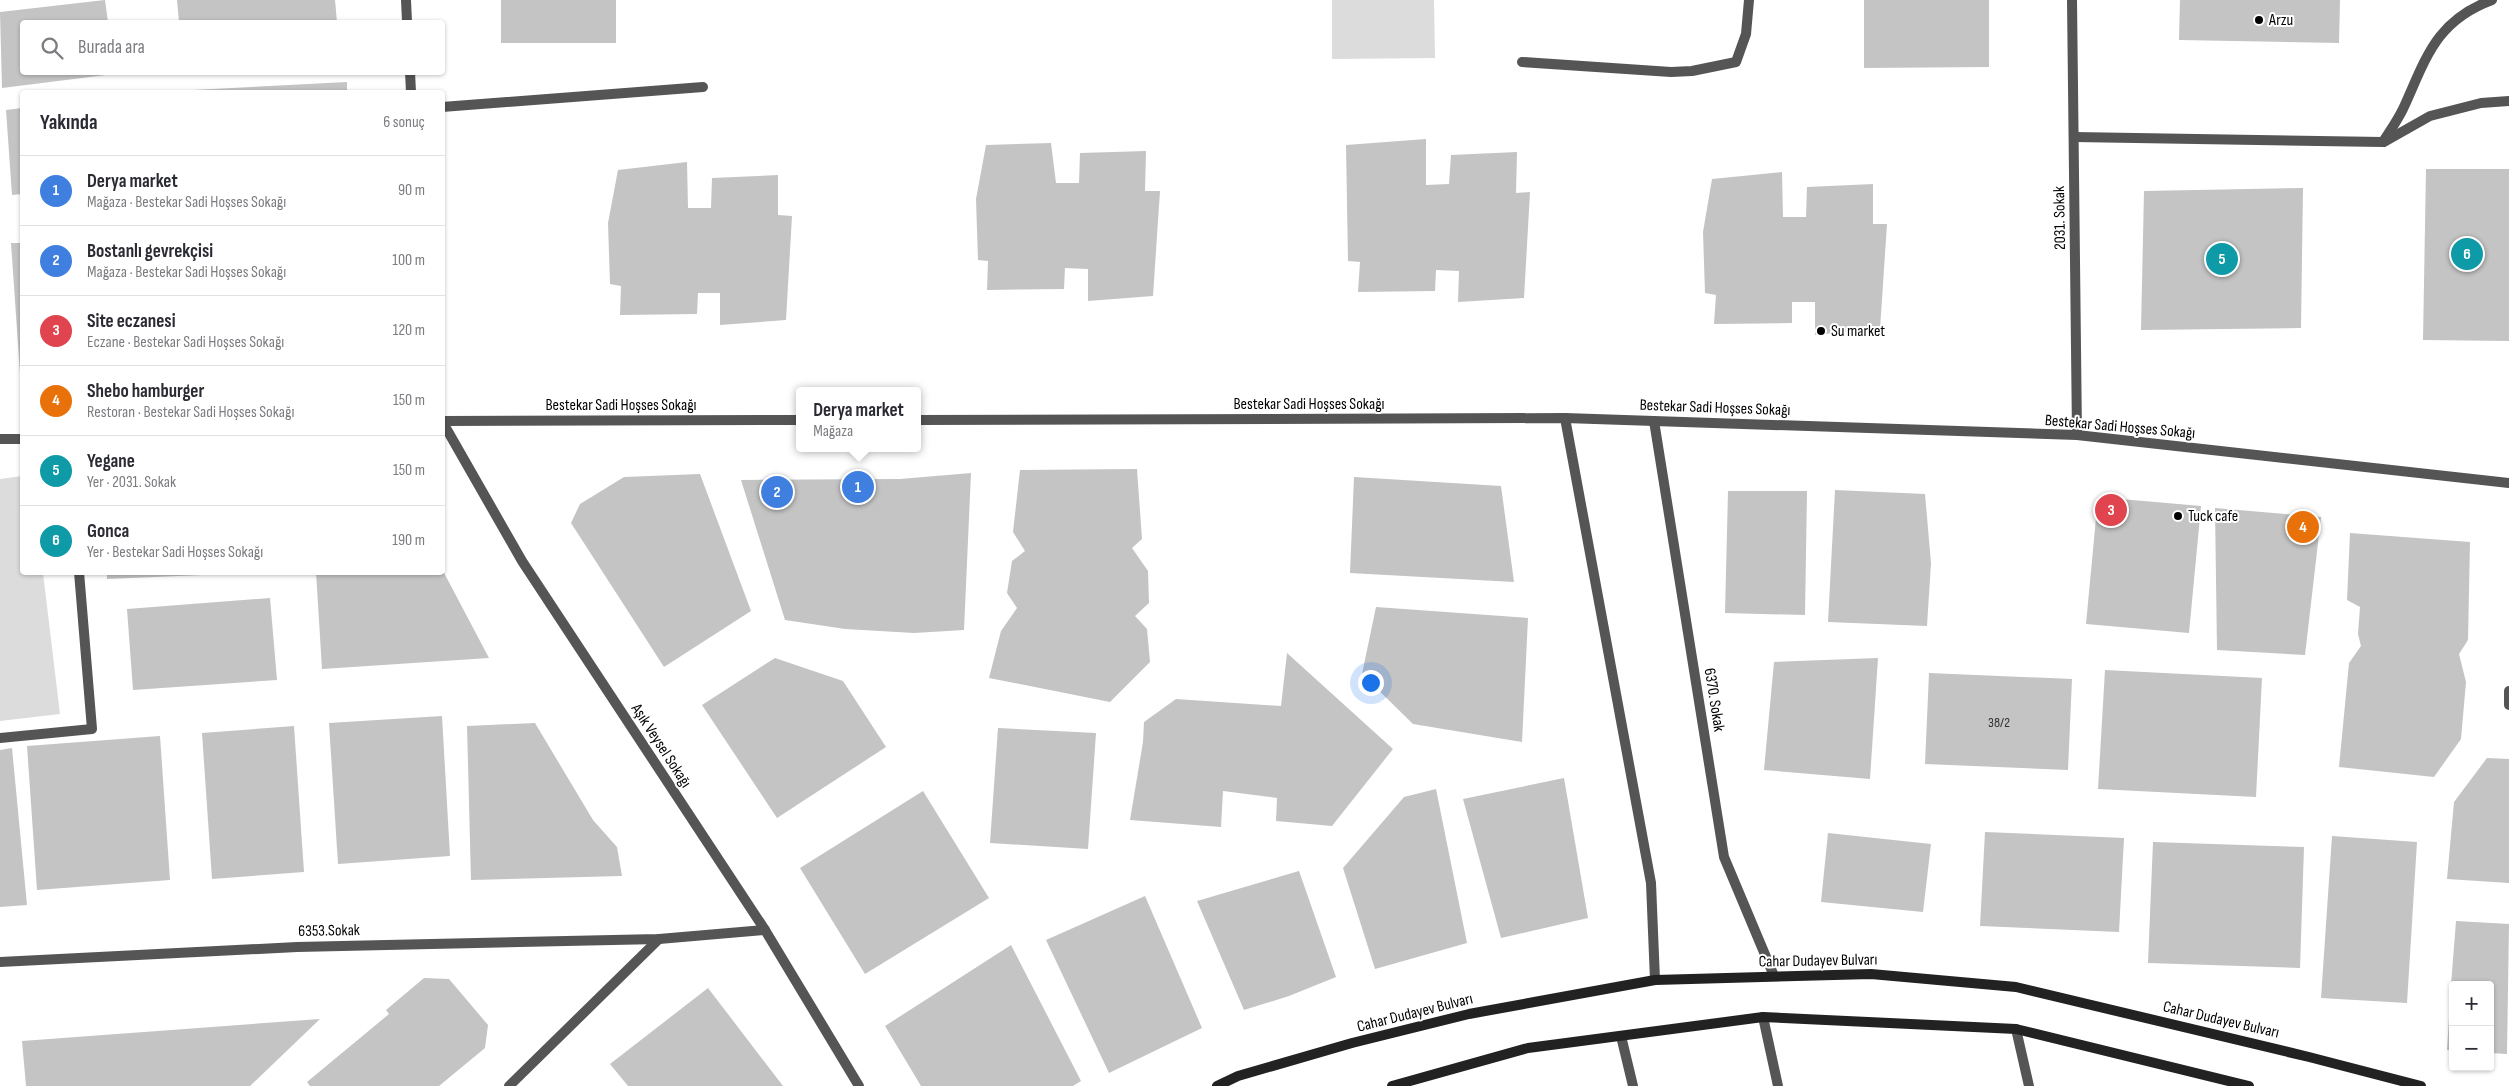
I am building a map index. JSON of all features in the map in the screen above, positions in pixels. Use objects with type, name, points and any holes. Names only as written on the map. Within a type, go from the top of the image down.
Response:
[{"type":"main road","name":"Cahar Dudayev Bulvarı","points":[[1217,1086],[1238,1076],[1352,1043],[1469,1014],[1655,980],[1871,974],[2016,987],[2309,1057],[2421,1086]]},
{"type":"main road","points":[[1392,1086],[1528,1048],[1763,1018],[2016,1029],[2249,1086]]},
{"type":"street","points":[[406,0],[408,20]]},
{"type":"street","points":[[1522,62],[1671,72],[1692,71],[1736,62],[1746,34],[1749,0]]},
{"type":"street","name":"2031. Sokak","points":[[2072,0],[2077,435]]},
{"type":"street","points":[[2383,142],[2402,110],[2420,66],[2433,45],[2448,26],[2479,5],[2492,0]]},
{"type":"street","points":[[410,75],[412,90]]},
{"type":"street","points":[[445,107],[703,87]]},
{"type":"street","points":[[2074,137],[2383,142],[2430,116],[2482,103],[2509,101]]},
{"type":"street","points":[[1565,418],[1651,883],[1655,980]]},
{"type":"street","name":"Bestekar Sadi Hoşses Sokağı","points":[[921,420],[1565,418],[2077,435],[2509,484]]},
{"type":"street","name":"Bestekar Sadi Hoşses Sokağı","points":[[445,421],[796,420]]},
{"type":"street","name":"6370. Sokak","points":[[1654,421],[1724,857],[1774,976]]},
{"type":"street","name":"Aşık Veysel Sokağı","points":[[445,426],[522,562],[764,930],[859,1086]]},
{"type":"street","points":[[0,439],[20,439]]},
{"type":"street","points":[[0,738],[92,729],[79,575]]},
{"type":"street","points":[[2509,691],[2509,705]]},
{"type":"street","name":"6353.Sokak","points":[[0,962],[297,947],[659,939],[764,930]]},
{"type":"street","points":[[509,1086],[659,939]]},
{"type":"street","points":[[1763,1018],[1778,1086]]},
{"type":"street","points":[[2016,1029],[2029,1086]]},
{"type":"street","points":[[1621,1036],[1633,1086]]},
{"type":"shaded area","points":[[1332,0],[1434,0],[1435,58],[1332,59]]},
{"type":"shaded area","points":[[20,476],[20,575],[43,575],[60,714],[0,721],[0,479]]},
{"type":"building","points":[[105,0],[108,20],[20,20],[20,75],[106,75],[2,88],[0,12]]},
{"type":"building","points":[[177,0],[335,0],[337,20],[179,20]]},
{"type":"building","points":[[501,0],[616,0],[616,43],[501,43]]},
{"type":"building","points":[[1864,0],[1989,0],[1989,67],[1864,68]]},
{"type":"building","name":"Arzu","points":[[2180,0],[2340,0],[2339,43],[2179,40]]},
{"type":"building","points":[[347,82],[347,90],[193,90]]},
{"type":"building","points":[[20,108],[20,194],[12,195],[6,110]]},
{"type":"building","points":[[1426,139],[1426,185],[1449,184],[1451,155],[1517,152],[1516,193],[1530,192],[1524,298],[1458,302],[1459,271],[1436,270],[1435,291],[1358,292],[1360,262],[1348,261],[1346,145]]},
{"type":"building","points":[[1051,143],[1056,183],[1079,183],[1080,153],[1146,151],[1145,191],[1160,191],[1153,296],[1088,301],[1088,269],[1065,268],[1064,289],[987,290],[988,261],[978,260],[976,199],[986,145]]},
{"type":"building","points":[[687,162],[688,208],[711,208],[712,178],[778,175],[778,215],[792,216],[786,320],[720,325],[720,293],[698,293],[697,314],[620,315],[621,286],[610,284],[608,223],[618,170]]},
{"type":"building","points":[[2426,169],[2509,169],[2509,341],[2423,340]]},
{"type":"building","points":[[1782,172],[1783,217],[1806,217],[1807,187],[1873,184],[1873,224],[1887,224],[1880,329],[1815,335],[1815,302],[1792,302],[1792,323],[1714,324],[1716,295],[1705,293],[1703,232],[1712,179]]},
{"type":"building","points":[[2303,188],[2301,328],[2141,330],[2144,191]]},
{"type":"building","points":[[11,243],[20,243],[20,373]]},
{"type":"building","points":[[1137,469],[1142,539],[1132,548],[1148,571],[1149,603],[1135,616],[1147,629],[1150,662],[1110,702],[989,678],[1001,631],[1017,608],[1007,593],[1012,561],[1025,551],[1013,532],[1020,470]]},
{"type":"building","points":[[971,473],[964,630],[914,633],[845,629],[785,620],[741,480],[900,479]]},
{"type":"building","points":[[700,474],[751,611],[664,667],[571,523],[580,504],[624,477]]},
{"type":"building","points":[[1354,477],[1501,486],[1514,582],[1350,573]]},
{"type":"building","points":[[1835,490],[1925,494],[1931,563],[1927,626],[1828,622]]},
{"type":"building","points":[[1728,491],[1807,491],[1805,615],[1725,613]]},
{"type":"building","points":[[2098,497],[2201,506],[2189,633],[2086,624]]},
{"type":"building","points":[[2215,508],[2321,517],[2305,655],[2217,650]]},
{"type":"building","points":[[2350,533],[2470,542],[2468,640],[2459,654],[2466,682],[2461,739],[2434,777],[2339,767],[2349,663],[2361,646],[2358,634],[2360,607],[2347,600]]},
{"type":"building","points":[[107,575],[203,575],[107,579]]},
{"type":"building","points":[[316,575],[445,575],[489,658],[322,669]]},
{"type":"building","points":[[270,598],[277,680],[133,690],[127,609]]},
{"type":"building","points":[[1376,607],[1528,618],[1522,742],[1413,724],[1362,674]]},
{"type":"building","points":[[1287,653],[1393,749],[1332,826],[1276,821],[1277,798],[1223,791],[1221,827],[1130,820],[1143,742],[1144,722],[1176,699],[1281,706]]},
{"type":"building","points":[[775,658],[843,681],[886,747],[777,818],[702,705]]},
{"type":"building","points":[[1878,658],[1870,779],[1764,770],[1774,662]]},
{"type":"building","points":[[2105,670],[2262,678],[2256,797],[2098,789]]},
{"type":"building","points":[[1929,673],[2072,679],[2068,770],[1925,764]]},
{"type":"building","points":[[442,716],[450,856],[338,864],[329,723]]},
{"type":"building","points":[[535,723],[593,820],[617,847],[622,876],[471,880],[467,726]]},
{"type":"building","points":[[294,726],[304,872],[212,879],[202,733]]},
{"type":"building","points":[[998,728],[1096,733],[1088,849],[990,843]]},
{"type":"building","points":[[160,736],[170,880],[37,890],[27,746]]},
{"type":"building","points":[[12,748],[27,905],[0,907],[0,750]]},
{"type":"building","points":[[2487,758],[2509,759],[2509,883],[2447,879],[2454,802]]},
{"type":"building","points":[[1564,778],[1588,918],[1501,938],[1463,799]]},
{"type":"building","points":[[1436,789],[1467,943],[1375,969],[1343,868],[1404,797]]},
{"type":"building","points":[[923,791],[989,898],[865,974],[800,868]]},
{"type":"building","points":[[1985,832],[2124,838],[2119,932],[1980,926]]},
{"type":"building","points":[[1828,833],[1931,844],[1923,912],[1821,902]]},
{"type":"building","points":[[2332,836],[2417,842],[2407,1003],[2321,998]]},
{"type":"building","points":[[2153,842],[2304,847],[2300,968],[2148,963]]},
{"type":"building","points":[[1299,871],[1336,977],[1289,996],[1244,1010],[1197,901]]},
{"type":"building","points":[[1145,896],[1202,1028],[1109,1073],[1046,940]]},
{"type":"building","points":[[2456,921],[2509,924],[2507,1054],[2494,1053],[2494,981],[2451,981]]},
{"type":"building","points":[[1011,945],[1081,1081],[1073,1086],[921,1086],[885,1026]]},
{"type":"building","points":[[424,978],[449,979],[488,1025],[485,1048],[439,1086],[310,1086],[307,1082],[389,1014],[386,1010]]},
{"type":"building","points":[[708,988],[783,1086],[628,1086],[610,1064]]},
{"type":"building","points":[[2449,1018],[2449,1050],[2447,1050]]},
{"type":"building","points":[[320,1019],[250,1086],[26,1086],[22,1041]]},
{"type":"place","name":"Arzu","points":[[2259,20]]},
{"type":"place","name":"Gonca","points":[[2467,254]]},
{"type":"place","name":"Yegane","points":[[2222,259]]},
{"type":"place","name":"Su market","points":[[1821,331]]},
{"type":"place","name":"Derya market","points":[[858,487]]},
{"type":"place","name":"Bostanlı gevrekçisi","points":[[777,492]]},
{"type":"place","name":"Site eczanesi","points":[[2111,510]]},
{"type":"place","name":"Tuck cafe","points":[[2178,516]]},
{"type":"place","name":"Shebo hamburger","points":[[2303,527]]}]
